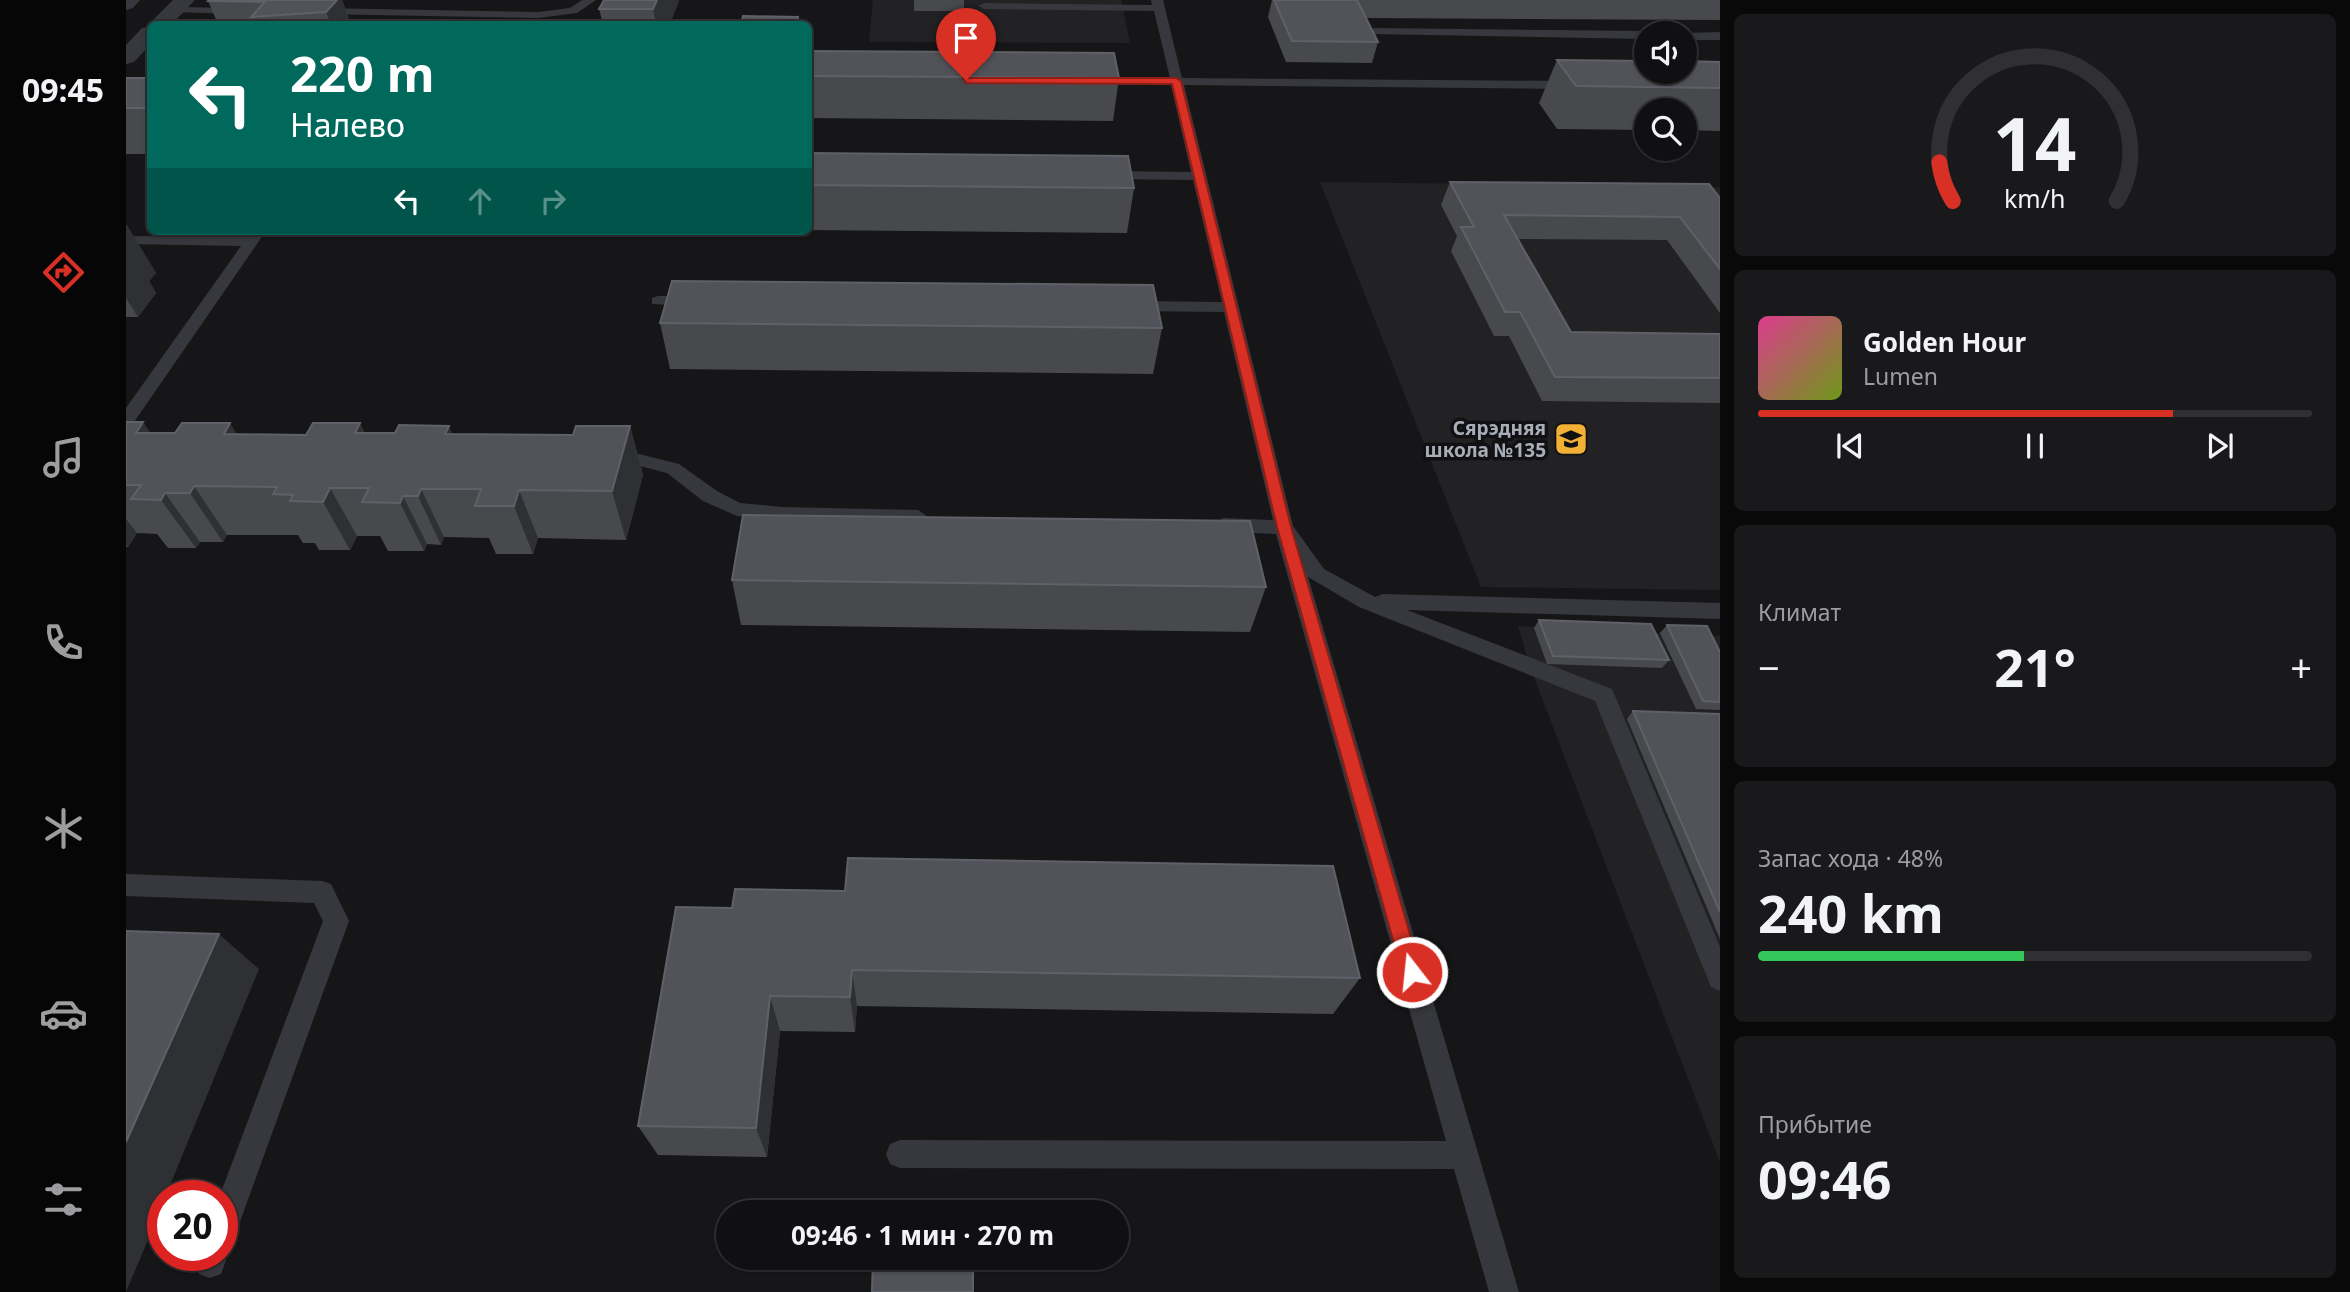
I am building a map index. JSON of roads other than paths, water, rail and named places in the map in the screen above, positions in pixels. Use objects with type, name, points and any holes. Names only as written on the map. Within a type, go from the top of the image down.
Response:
[{"type":"street","points":[[126,4],[130,0]]},
{"type":"street","points":[[126,57],[147,36]]},
{"type":"lane","points":[[336,12],[346,0]]},
{"type":"lane","points":[[310,11],[538,15],[573,11],[590,0]]},
{"type":"lane","points":[[984,6],[1158,4],[1284,527],[1504,1292]]},
{"type":"lane","points":[[173,11],[245,11]]},
{"type":"lane","points":[[406,21],[413,11]]},
{"type":"lane","points":[[1374,32],[1634,35]]},
{"type":"lane","points":[[1697,36],[1720,36]]},
{"type":"lane","points":[[1081,81],[1584,85]]},
{"type":"lane","points":[[1088,175],[1199,176]]},
{"type":"lane","points":[[126,240],[255,236]]},
{"type":"lane","points":[[131,429],[255,236]]},
{"type":"lane","points":[[658,301],[713,301]]},
{"type":"lane","points":[[1112,305],[1231,307]]},
{"type":"lane","points":[[598,450],[673,468],[710,496],[737,509],[782,514],[936,518]]},
{"type":"lane","points":[[1200,525],[1284,527]]},
{"type":"lane","points":[[1284,527],[1317,574],[1366,601],[1486,651],[1604,695],[1720,978]]},
{"type":"lane","points":[[1366,601],[1719,612]]},
{"type":"lane","points":[[126,885],[279,888],[322,892],[336,921],[238,1187]]},
{"type":"lane","points":[[900,1154],[1464,1155]]},
{"type":"place","name":"Сярэдняя школа №135","points":[[1571,439]]}]
